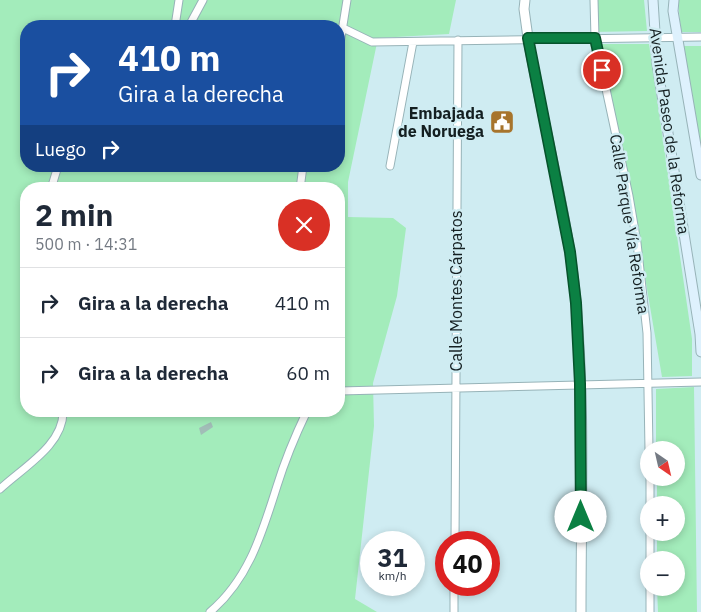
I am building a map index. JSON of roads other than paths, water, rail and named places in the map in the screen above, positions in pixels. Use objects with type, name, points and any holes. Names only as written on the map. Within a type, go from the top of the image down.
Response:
[{"type":"main road","name":"Avenida Paseo de la Reforma","points":[[653,0],[657,64],[700,334],[701,352]]},
{"type":"main road","name":"Avenida Paseo de la Reforma","points":[[674,0],[678,37],[701,175]]},
{"type":"street","points":[[176,20],[180,0]]},
{"type":"street","points":[[191,20],[203,0]]},
{"type":"street","points":[[344,20],[346,0]]},
{"type":"street","points":[[525,0],[524,10],[528,38],[570,252],[576,303],[580,384],[581,612]]},
{"type":"street","name":"Calle Parque Vía Reforma","points":[[594,0],[595,38],[612,112],[637,243],[647,333],[650,441]]},
{"type":"street","points":[[345,29],[372,42],[528,38],[701,37]]},
{"type":"street","name":"Calle Montes Cárpatos","points":[[455,531],[458,40]]},
{"type":"street","points":[[390,166],[413,42]]},
{"type":"street","points":[[345,389],[456,390],[580,384],[701,382]]},
{"type":"street","points":[[0,489],[53,441],[60,430],[62,417]]},
{"type":"street","points":[[210,612],[233,588],[253,555],[262,535],[288,454],[304,417]]},
{"type":"street","points":[[454,596],[454,612]]},
{"type":"street","points":[[650,596],[650,612]]},
{"type":"place","name":"Embajada de Noruega","points":[[502,122]]}]
